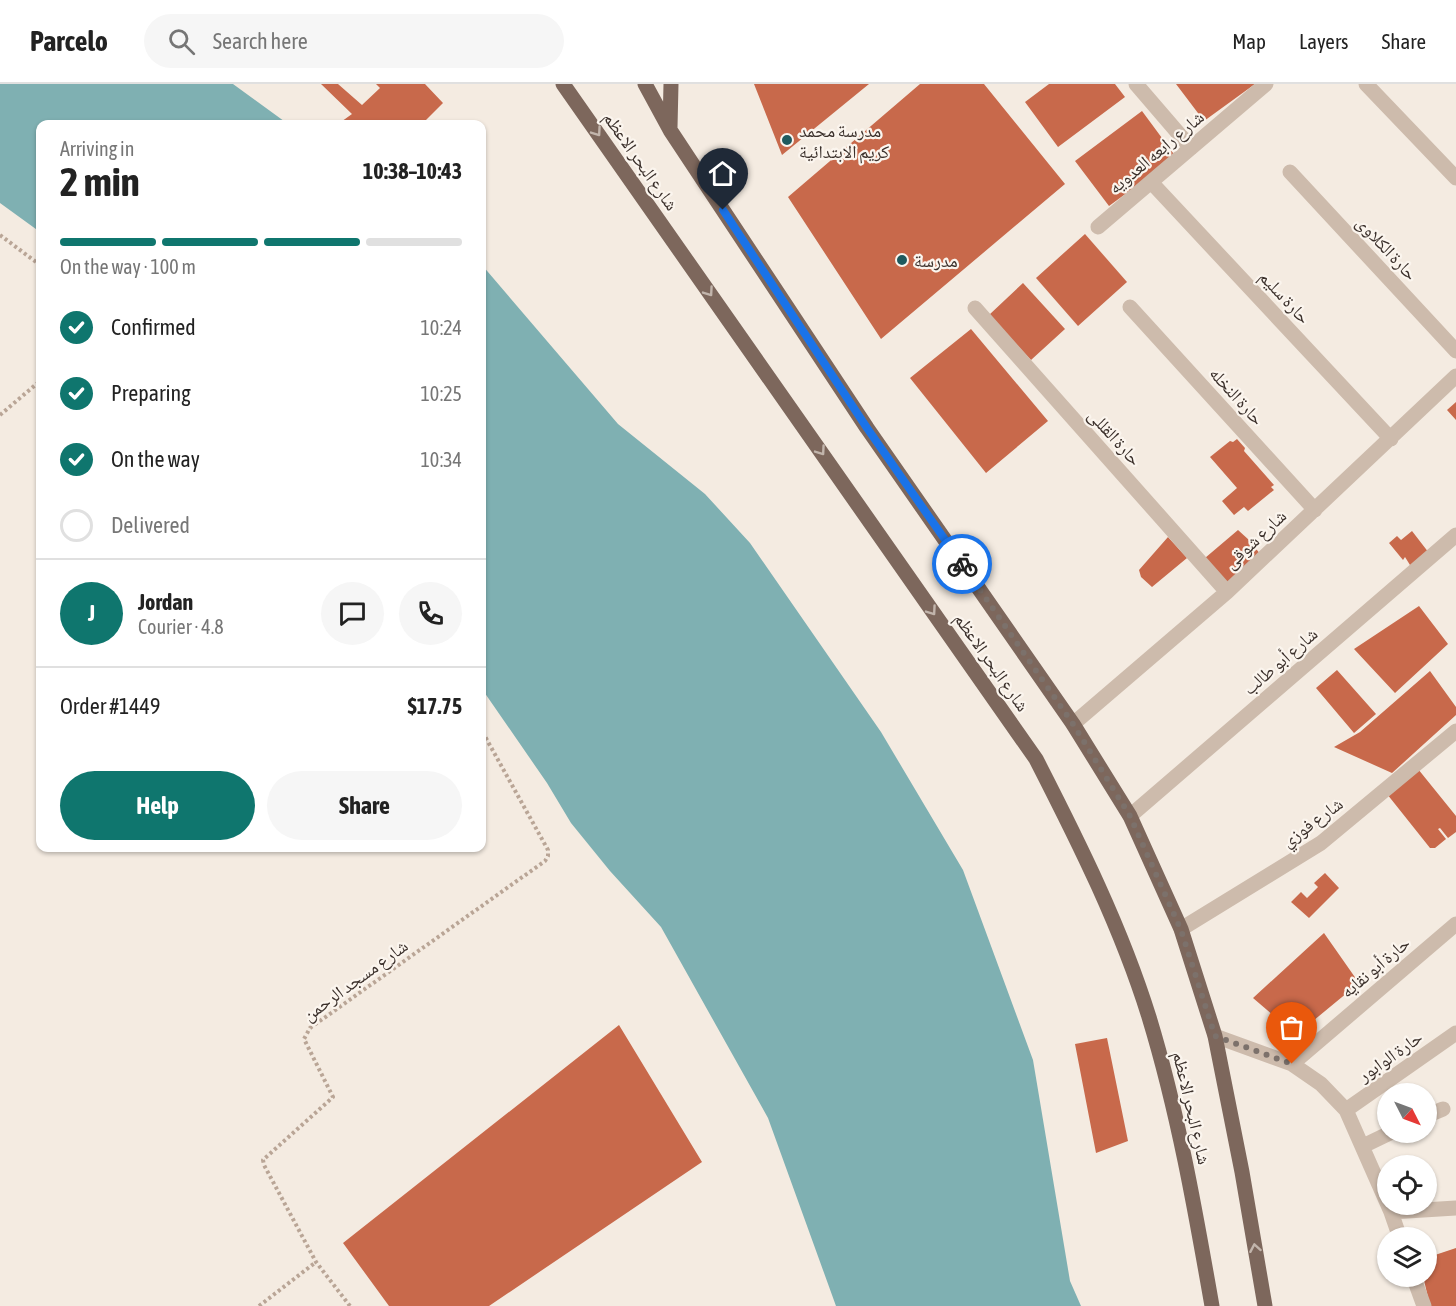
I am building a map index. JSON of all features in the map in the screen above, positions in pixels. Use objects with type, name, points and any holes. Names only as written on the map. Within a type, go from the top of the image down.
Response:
[{"type":"main road","name":"شارع البحر الاعظم","points":[[563,84],[1036,759],[1090,866],[1120,935],[1149,1016],[1172,1099],[1212,1306]]},
{"type":"main road","name":"شارع البحر الاعظم","points":[[645,84],[670,130],[867,428],[1073,724],[1130,816],[1181,930],[1215,1036],[1242,1172],[1264,1306]]},
{"type":"main road","points":[[670,84],[670,130]]},
{"type":"street","points":[[1136,84],[1191,148]]},
{"type":"street","name":"شارع رابعه العدويه","points":[[1098,227],[1266,84]]},
{"type":"street","points":[[1366,84],[1456,178]]},
{"type":"street","name":"حارة الكلاوى","points":[[1290,172],[1456,351]]},
{"type":"street","name":"حارة سليم","points":[[1151,182],[1391,439]]},
{"type":"street","name":"حارة القللى","points":[[975,308],[1227,592]]},
{"type":"street","name":"حارة النخله","points":[[1130,308],[1315,510]]},
{"type":"street","name":"شارع شوقى","points":[[1073,724],[1227,592],[1456,376]]},
{"type":"street","name":"شارع أبو طالب","points":[[1130,816],[1456,535]]},
{"type":"street","name":"شارع فوزي","points":[[1181,930],[1321,843],[1456,731]]},
{"type":"street","name":"حارة أبو نقايه","points":[[1292,1064],[1456,924]]},
{"type":"street","name":"حارة الوابور","points":[[1346,1110],[1456,1033]]},
{"type":"street","points":[[1215,1036],[1292,1064],[1321,1084],[1346,1110],[1377,1179]]},
{"type":"street","points":[[1437,1111],[1443,1109]]},
{"type":"street","points":[[1363,1146],[1377,1139]]},
{"type":"street","points":[[1437,1209],[1456,1208]]},
{"type":"street","points":[[1417,1287],[1424,1306]]},
{"type":"path","points":[[0,236],[36,262]]},
{"type":"path","points":[[0,415],[36,384]]},
{"type":"path","name":"شارع مسجد الرحمن","points":[[350,1306],[316,1262],[263,1160],[333,1097],[304,1039],[306,1033],[545,861],[548,856],[548,850],[486,738]]},
{"type":"path","points":[[259,1306],[316,1262]]},
{"type":"water","points":[[0,84],[233,84],[282,120],[36,120],[36,229],[0,203]]},
{"type":"water","points":[[486,270],[618,424],[705,494],[750,543],[881,732],[963,870],[1033,1060],[1070,1281],[1081,1306],[836,1306],[768,1118],[661,927],[610,871],[571,823],[547,783],[486,695]]},
{"type":"building","points":[[321,84],[338,84],[362,105],[380,88],[376,84],[425,84],[443,103],[426,120],[344,120],[352,114]]},
{"type":"building","points":[[754,84],[869,84],[782,155]]},
{"type":"building","name":"مدرسة","points":[[920,84],[984,84],[1065,184],[881,339],[788,197]]},
{"type":"building","points":[[1049,84],[1115,84],[1125,97],[1058,147],[1025,102]]},
{"type":"building","points":[[1176,84],[1255,84],[1204,121]]},
{"type":"building","points":[[1142,111],[1176,157],[1109,206],[1075,161]]},
{"type":"building","points":[[1085,234],[1127,282],[1078,326],[1036,278]]},
{"type":"building","points":[[1023,283],[1065,329],[1031,360],[989,315]]},
{"type":"building","points":[[971,329],[1048,421],[986,473],[910,378]]},
{"type":"building","points":[[1456,402],[1456,420],[1447,410]]},
{"type":"building","points":[[1237,439],[1245,448],[1244,451],[1274,485],[1271,487],[1274,490],[1248,511],[1244,507],[1234,515],[1222,501],[1237,488],[1210,457],[1230,441]]},
{"type":"building","points":[[1238,530],[1261,555],[1228,586],[1205,558]]},
{"type":"building","points":[[1412,531],[1429,553],[1409,569],[1410,565],[1405,557],[1403,560],[1389,543],[1397,536],[1401,540]]},
{"type":"building","points":[[1168,537],[1187,558],[1152,587],[1141,577],[1139,570]]},
{"type":"building","points":[[1419,606],[1448,644],[1395,693],[1354,649]]},
{"type":"building","points":[[1337,670],[1376,714],[1354,733],[1316,688]]},
{"type":"building","points":[[1430,671],[1456,707],[1456,715],[1392,773],[1334,747],[1360,732]]},
{"type":"building","points":[[1418,769],[1456,816],[1456,832],[1448,838],[1440,828],[1438,829],[1446,839],[1435,848],[1430,848],[1387,794]]},
{"type":"building","points":[[1325,873],[1339,888],[1309,918],[1291,902],[1301,892],[1307,898],[1318,887],[1314,883]]},
{"type":"building","points":[[1324,933],[1359,983],[1296,1035],[1253,998]]},
{"type":"building","points":[[619,1025],[702,1162],[489,1306],[389,1306],[343,1243]]},
{"type":"building","points":[[1107,1038],[1128,1141],[1096,1153],[1075,1044]]},
{"type":"building","points":[[1456,1248],[1456,1306],[1430,1306],[1426,1287],[1437,1287],[1437,1254]]},
{"type":"way so far","points":[[962,564],[1073,724],[1130,816],[1181,930],[1215,1036],[1292,1064]]},
{"type":"place","name":"مدرسة محمد كريم الابتدائية","points":[[787,140]]},
{"type":"place","name":"مدرسة","points":[[902,260]]},
{"type":"route","points":[[723,210],[867,428],[962,564]]}]
